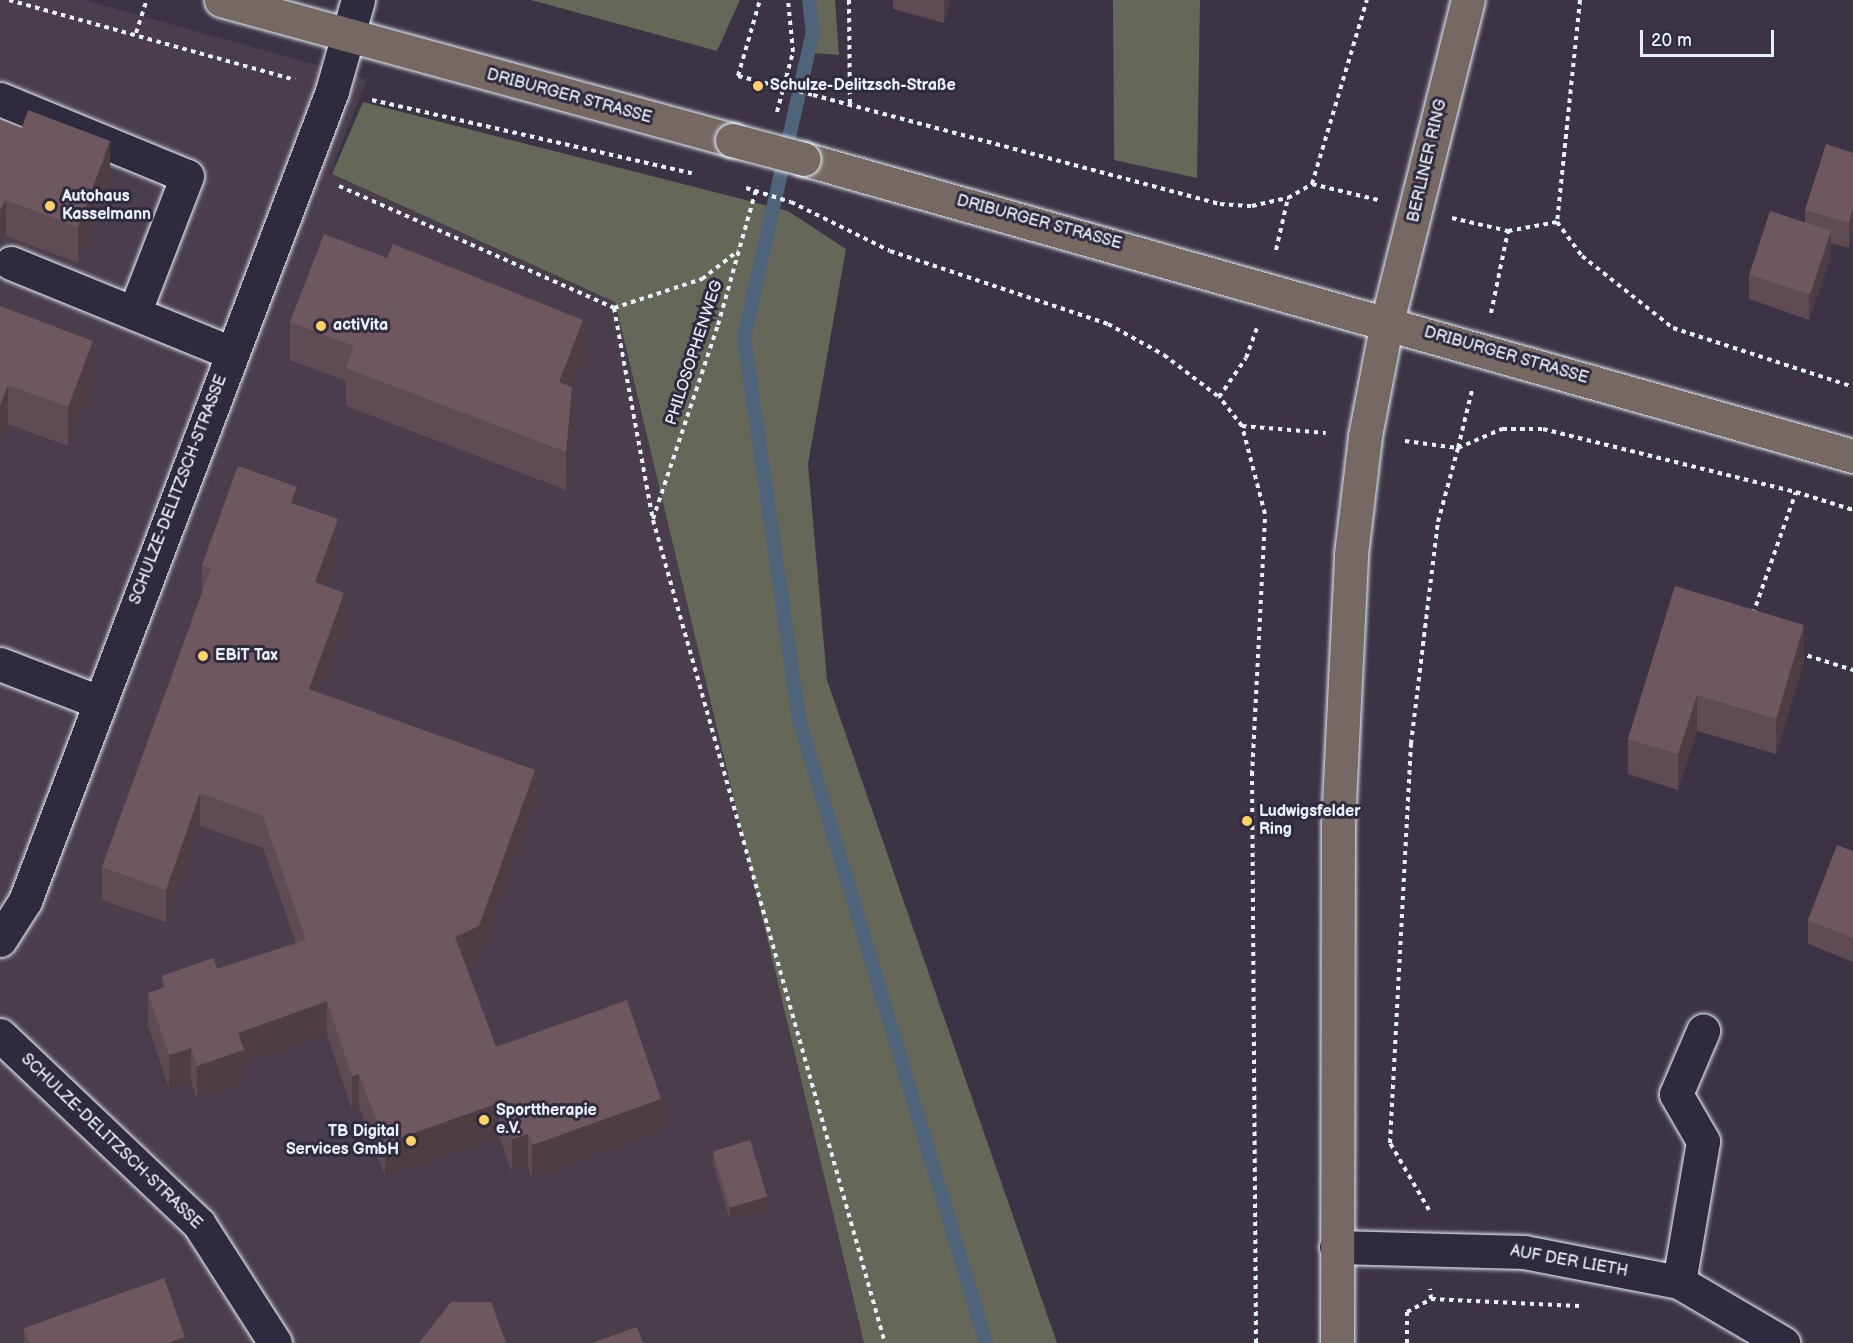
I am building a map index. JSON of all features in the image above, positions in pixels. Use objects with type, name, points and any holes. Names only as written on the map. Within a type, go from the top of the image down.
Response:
[{"type":"main road","name":"DRIBURGER STRASSE","points":[[221,0],[1268,286],[1853,456]]},
{"type":"main road","name":"BERLINER RING","points":[[1388,322],[1468,0]]},
{"type":"main road","points":[[1336,1343],[1338,824],[1351,554],[1365,436],[1388,322]]},
{"type":"street","name":"SCHULZE-DELITZSCH-STRASSE","points":[[0,940],[25,901],[332,91],[350,37],[358,0]]},
{"type":"street","points":[[0,99],[187,176],[134,313]]},
{"type":"street","points":[[11,263],[232,353]]},
{"type":"street","points":[[0,664],[99,702]]},
{"type":"street","points":[[1679,1282],[1703,1141],[1676,1094],[1703,1031]]},
{"type":"street","name":"SCHULZE-DELITZSCH-STRASSE","points":[[0,1035],[199,1224],[275,1343]]},
{"type":"street","name":"AUF DER LIETH","points":[[1336,1247],[1524,1252],[1679,1282],[1783,1343]]},
{"type":"path","points":[[11,0],[332,91],[696,174]]},
{"type":"path","points":[[136,34],[147,0]]},
{"type":"path","points":[[759,0],[738,76],[1220,204],[1252,206],[1288,198],[1312,184],[1367,0]]},
{"type":"path","points":[[785,82],[793,52],[788,0]]},
{"type":"path","points":[[849,0],[850,106]]},
{"type":"path","points":[[1580,0],[1557,222],[1582,256],[1673,328],[1853,387]]},
{"type":"path","points":[[303,169],[614,308],[702,279],[739,250]]},
{"type":"path","points":[[740,186],[791,202],[890,251],[1108,324],[1164,355],[1219,397],[1242,426],[1265,514],[1252,775],[1256,1343]]},
{"type":"path","name":"PHILOSOPHENWEG","points":[[652,520],[739,250],[755,193]]},
{"type":"path","points":[[1219,397],[1246,358],[1268,286],[1288,198]]},
{"type":"path","points":[[1508,231],[1557,222]]},
{"type":"path","points":[[614,308],[652,520],[885,1343]]},
{"type":"path","points":[[1431,1299],[1429,1248],[1431,1213],[1390,1143],[1411,744],[1438,522],[1458,448],[1502,429],[1543,429],[1796,492],[1853,510]]},
{"type":"path","points":[[1750,624],[1796,492]]},
{"type":"path","points":[[1789,649],[1853,670]]},
{"type":"path","points":[[1407,1343],[1407,1312],[1431,1299],[1588,1307]]},
{"type":"shaded area","points":[[0,0],[84,0],[367,79],[330,173],[615,302],[864,1343],[0,1343]]},
{"type":"green space","points":[[531,0],[740,0],[717,51]]},
{"type":"green space","points":[[815,0],[835,0],[839,55],[814,53]]},
{"type":"green space","points":[[1113,0],[1200,0],[1197,178],[1114,160]]},
{"type":"green space","points":[[363,102],[788,211],[846,249],[808,464],[827,680],[1057,1343],[864,1343],[615,302],[332,174]]},
{"type":"building","points":[[28,110],[110,141],[78,227],[6,200],[0,210],[0,120],[22,128]]},
{"type":"building","points":[[1826,144],[1853,153],[1853,209],[1849,223],[1805,210]]},
{"type":"building","points":[[1770,211],[1831,231],[1810,294],[1749,275]]},
{"type":"building","points":[[324,234],[387,258],[393,244],[583,320],[559,382],[572,387],[566,452],[346,368],[354,346],[290,322]]},
{"type":"building","points":[[0,306],[93,341],[68,407],[8,385],[0,405]]},
{"type":"building","points":[[238,466],[297,487],[291,503],[338,519],[315,582],[344,593],[309,689],[535,770],[479,926],[455,937],[496,1047],[627,1000],[661,1099],[532,1145],[528,1134],[512,1139],[499,1103],[385,1143],[359,1074],[352,1076],[327,1001],[238,1033],[244,1050],[197,1066],[191,1048],[169,1055],[148,993],[166,987],[162,976],[213,958],[217,969],[306,940],[263,816],[200,793],[166,890],[102,867],[211,568],[202,565]]},
{"type":"building","points":[[1675,586],[1804,625],[1776,719],[1697,695],[1678,754],[1628,739]]},
{"type":"building","points":[[1837,845],[1853,851],[1853,938],[1808,920]]},
{"type":"building","points":[[750,1140],[767,1196],[730,1208],[713,1151]]},
{"type":"building","points":[[164,1278],[185,1337],[168,1343],[29,1343],[24,1328]]},
{"type":"building","points":[[451,1302],[491,1302],[506,1343],[419,1343]]},
{"type":"building","points":[[637,1327],[643,1343],[592,1343]]},
{"type":"waterway","points":[[809,0],[813,31],[744,337],[799,720],[986,1343]]},
{"type":"place","name":"Schulze-Delitzsch-Straße","points":[[758,86]]},
{"type":"place","name":"Autohaus Kasselmann","points":[[50,206]]},
{"type":"place","name":"actiVita","points":[[321,326]]},
{"type":"place","name":"EBiT Tax","points":[[203,656]]},
{"type":"place","name":"Ludwigsfelder Ring","points":[[1247,821]]},
{"type":"place","name":"Sporttherapie e.V.","points":[[484,1120]]},
{"type":"place","name":"TB Digital Services GmbH","points":[[411,1141]]}]
